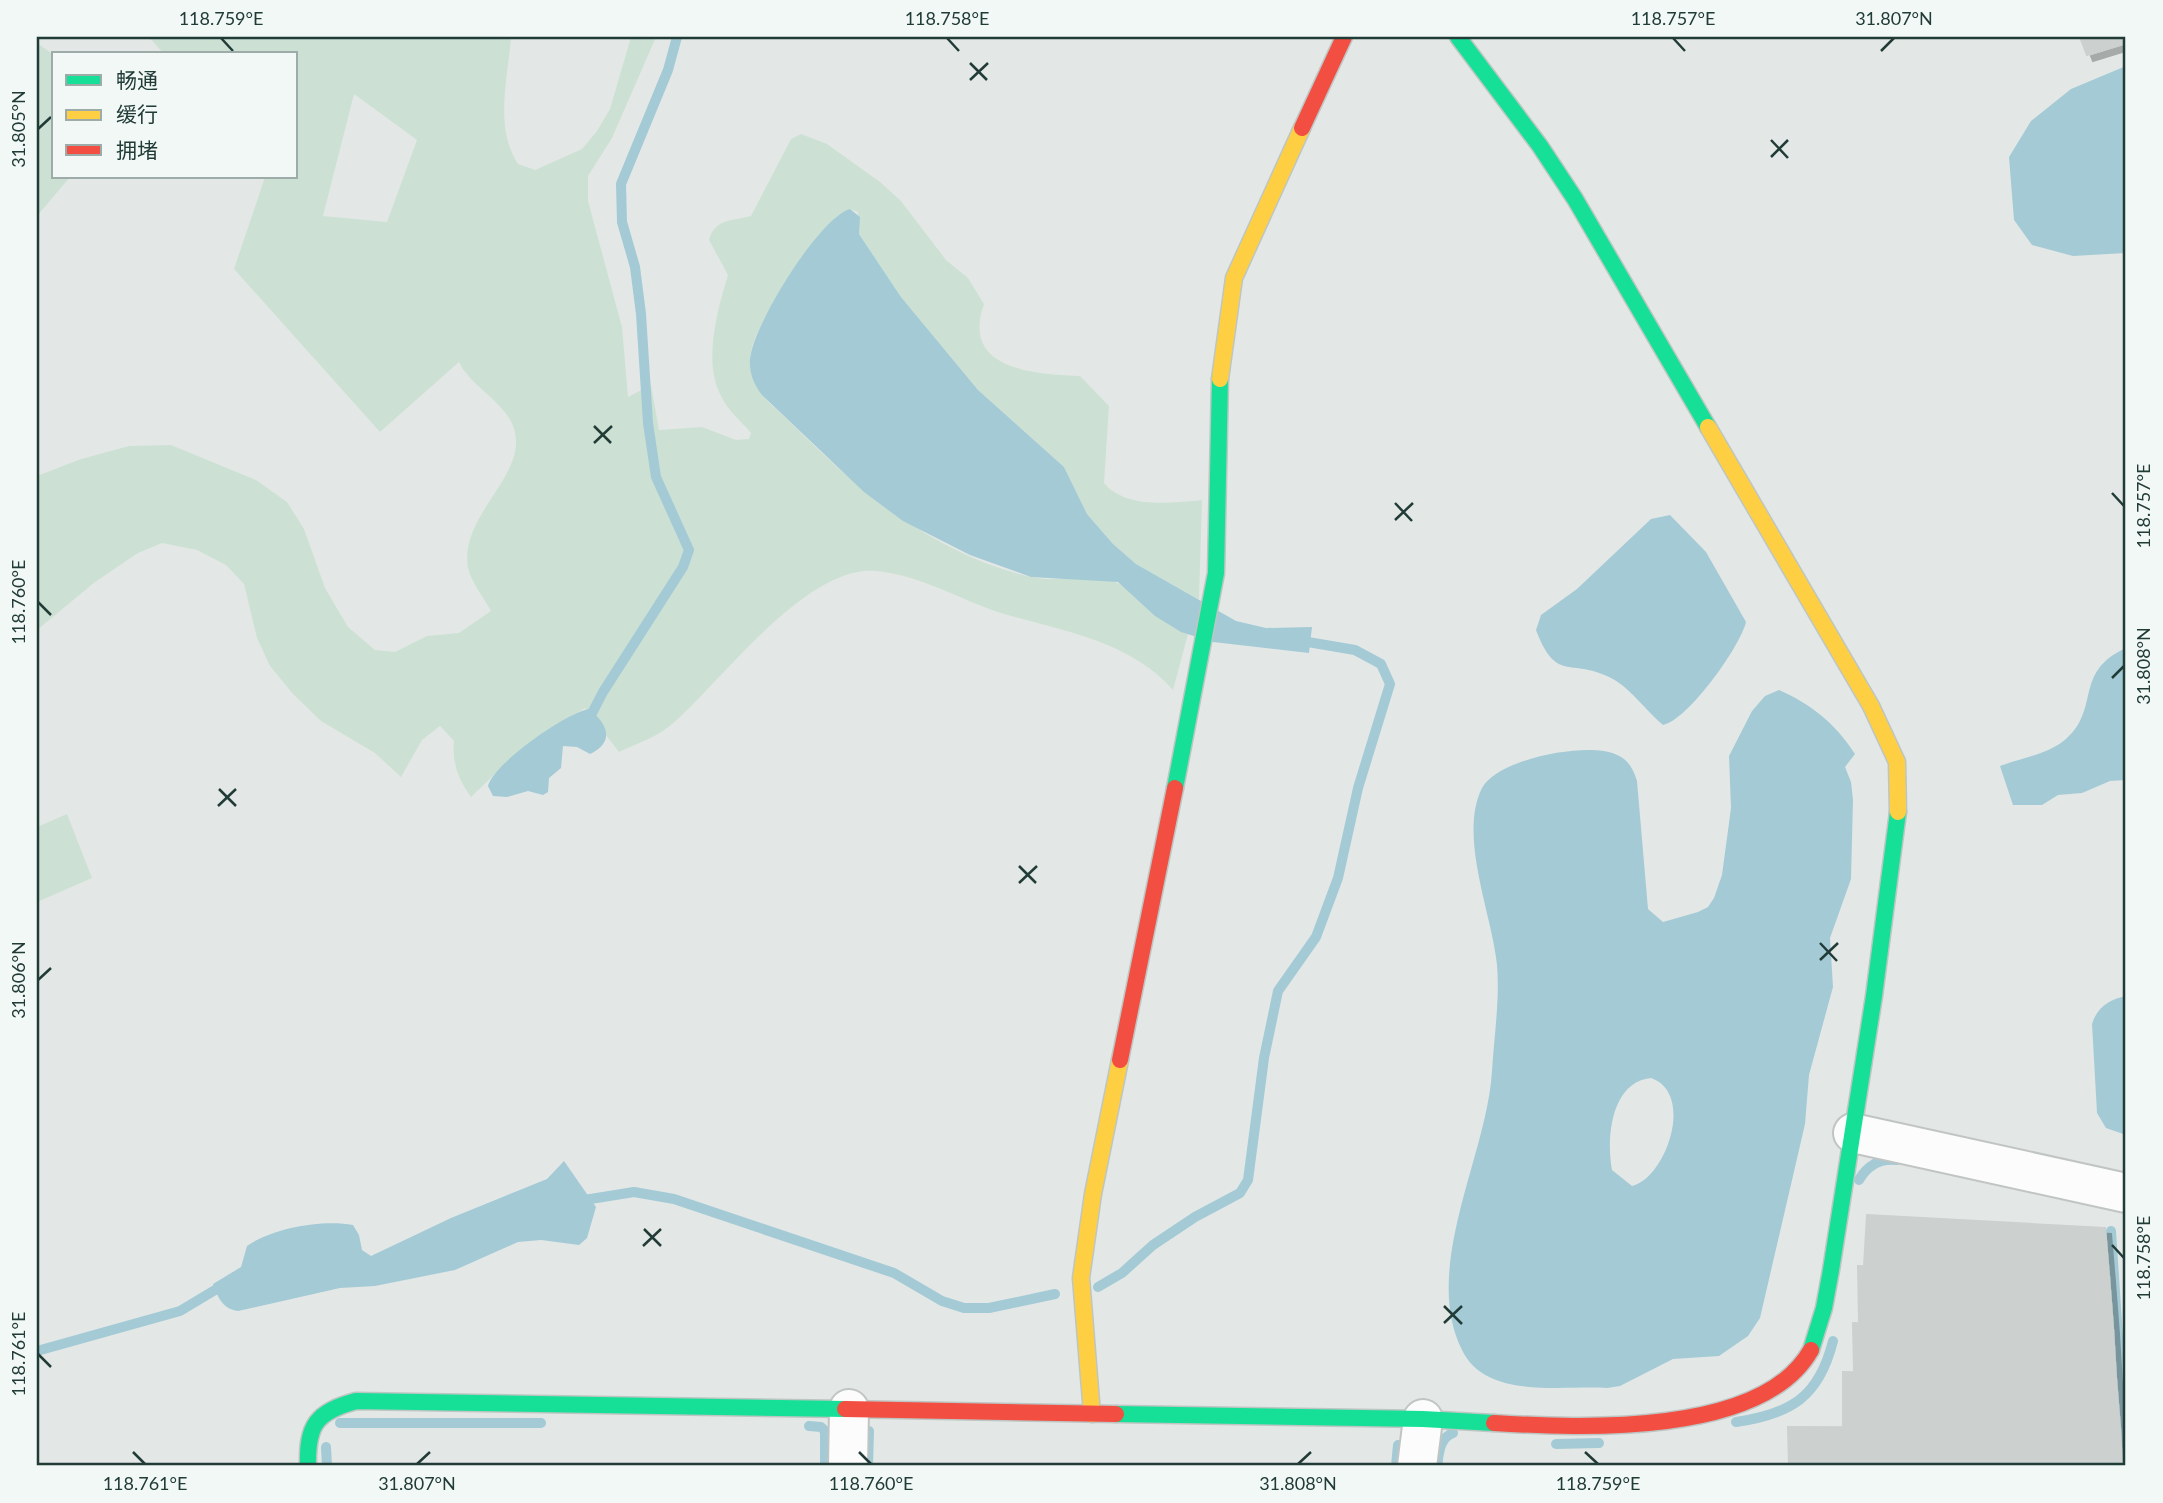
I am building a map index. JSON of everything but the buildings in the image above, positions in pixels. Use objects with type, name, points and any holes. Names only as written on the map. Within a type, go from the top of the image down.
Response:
[{"type":"street","points":[[1093,1414],[1081,1278],[1093,1194],[1211,606],[1219,496],[1220,377],[1234,278],[1344,37]]},
{"type":"street","points":[[308,1466],[307,1444],[314,1420],[331,1406],[356,1401],[1423,1419],[1563,1428],[1644,1423],[1722,1409],[1756,1398],[1782,1382],[1802,1364],[1813,1346],[1853,1133],[1900,797],[1894,752],[1871,706],[1575,199],[1540,146],[1458,37]]},
{"type":"street","points":[[1853,1133],[2126,1192]]},
{"type":"street","points":[[848,1466],[849,1409]]},
{"type":"street","points":[[1417,1466],[1423,1419]]},
{"type":"green space","points":[[149,37],[511,37],[504,102],[506,134],[518,164],[535,170],[582,149],[610,109],[631,37],[656,37],[612,138],[588,176],[588,201],[622,327],[628,397],[651,385],[659,430],[702,427],[736,440],[749,439],[751,433],[726,405],[715,380],[712,350],[728,275],[709,240],[720,224],[751,216],[791,139],[801,134],[827,144],[880,182],[901,201],[946,260],[968,278],[984,304],[979,326],[983,343],[992,356],[1024,370],[1080,376],[1109,406],[1104,483],[1124,497],[1137,501],[1163,503],[1202,500],[1199,600],[1136,564],[1113,544],[1087,514],[1064,467],[978,390],[901,297],[859,234],[858,212],[850,209],[806,261],[761,325],[753,344],[750,362],[751,372],[759,390],[845,474],[902,518],[932,537],[996,567],[1031,577],[1105,579],[1131,591],[1167,622],[1188,634],[1173,690],[1136,659],[1093,639],[986,608],[907,577],[875,571],[848,574],[820,587],[793,606],[765,630],[671,725],[659,733],[619,752],[585,708],[524,746],[471,797],[457,771],[454,741],[440,726],[422,740],[401,777],[375,753],[321,721],[293,694],[270,666],[257,638],[244,584],[226,565],[197,550],[162,543],[138,553],[95,582],[37,630],[37,476],[81,459],[129,446],[171,445],[256,480],[287,502],[304,529],[325,588],[348,627],[375,650],[395,652],[427,636],[459,633],[491,611],[468,568],[468,549],[473,531],[511,465],[515,433],[505,413],[472,380],[459,362],[380,432],[234,269],[265,178],[298,178],[298,52],[162,52]],"holes":[[[354,94],[417,140],[387,222],[323,216]]]},
{"type":"green space","points":[[37,43],[52,54],[52,178],[69,178],[37,216]]},
{"type":"green space","points":[[67,814],[92,878],[37,902],[37,827]]},
{"type":"water","points":[[2126,66],[2126,253],[2073,256],[2032,245],[2014,220],[2009,157],[2031,121],[2071,89]]},
{"type":"water","points":[[850,209],[860,217],[859,234],[901,297],[978,390],[1064,467],[1087,514],[1113,544],[1136,564],[1236,621],[1266,628],[1312,627],[1309,653],[1213,642],[1181,632],[1155,616],[1118,582],[1031,577],[970,555],[903,521],[864,492],[762,395],[753,379],[750,360],[762,323],[805,252],[837,217]]},
{"type":"water","points":[[1670,515],[1706,552],[1746,622],[1734,648],[1712,681],[1686,710],[1663,725],[1617,681],[1595,672],[1558,663],[1550,657],[1536,630],[1541,615],[1577,589],[1651,519]]},
{"type":"water","points":[[2126,648],[2126,780],[2110,781],[2082,793],[2058,795],[2042,805],[2013,805],[2000,766],[2043,752],[2066,739],[2083,715],[2093,679],[2099,668]]},
{"type":"water","points":[[1779,690],[1802,702],[1831,724],[1855,754],[1845,767],[1851,782],[1853,800],[1851,879],[1830,938],[1833,987],[1809,1075],[1805,1124],[1760,1318],[1748,1336],[1719,1356],[1673,1359],[1620,1386],[1526,1387],[1488,1377],[1473,1366],[1462,1350],[1451,1318],[1449,1284],[1452,1248],[1488,1104],[1498,991],[1494,945],[1475,852],[1476,807],[1482,788],[1505,769],[1543,756],[1584,750],[1620,756],[1629,764],[1637,781],[1648,909],[1663,922],[1698,912],[1708,907],[1714,898],[1722,875],[1731,808],[1729,756],[1752,711],[1765,696]],"holes":[[[1651,1078],[1664,1087],[1672,1101],[1671,1135],[1655,1168],[1644,1180],[1632,1186],[1612,1170],[1610,1143],[1614,1114],[1627,1090],[1638,1082]]]},
{"type":"water","points":[[589,709],[601,721],[606,733],[603,744],[598,749],[590,754],[577,747],[563,746],[561,768],[549,778],[548,792],[543,795],[528,791],[507,797],[493,796],[488,786],[503,765],[532,740],[564,719]]},
{"type":"water","points":[[2126,996],[2126,1135],[2106,1128],[2097,1113],[2092,1024],[2105,1005]]},
{"type":"water","points":[[564,1161],[596,1207],[587,1238],[579,1245],[541,1240],[518,1242],[455,1270],[375,1286],[340,1288],[238,1311],[228,1308],[222,1302],[213,1284],[241,1267],[247,1246],[270,1234],[313,1224],[353,1225],[359,1235],[362,1250],[371,1256],[451,1218],[547,1179]]},
{"type":"waterway","points":[[587,723],[603,692],[683,567],[689,550],[656,477],[648,423],[641,314],[635,267],[622,222],[621,184],[668,70],[677,37]]},
{"type":"waterway","points":[[1098,1287],[1122,1273],[1153,1245],[1195,1217],[1240,1193],[1248,1180],[1264,1058],[1278,991],[1316,937],[1338,878],[1358,788],[1390,684],[1381,664],[1355,650],[1296,640]]},
{"type":"waterway","points":[[1859,1180],[1875,1164],[1885,1160],[1897,1160]]},
{"type":"waterway","points":[[578,1201],[634,1192],[674,1199],[894,1273],[942,1301],[964,1308],[989,1308],[1055,1294]]},
{"type":"waterway","points":[[2111,1231],[2126,1459]]},
{"type":"waterway","points":[[37,1351],[180,1311],[225,1284]]},
{"type":"waterway","points":[[1736,1422],[1772,1414],[1800,1400],[1820,1376],[1833,1341]]},
{"type":"waterway","points":[[340,1423],[541,1423]]},
{"type":"waterway","points":[[809,1426],[821,1427],[825,1431],[825,1466]]},
{"type":"waterway","points":[[868,1466],[869,1431]]},
{"type":"waterway","points":[[1437,1466],[1442,1442],[1453,1433]]},
{"type":"waterway","points":[[1556,1444],[1599,1443]]},
{"type":"waterway","points":[[1396,1466],[1398,1445]]},
{"type":"waterway","points":[[326,1447],[327,1466]]},
{"type":"traffic: fast","points":[[1458,37],[1540,146],[1575,199],[1708,427]]},
{"type":"traffic: fast","points":[[1175,788],[1216,573],[1220,379]]},
{"type":"traffic: fast","points":[[1811,1350],[1824,1308],[1831,1270],[1874,996],[1898,812]]},
{"type":"traffic: fast","points":[[308,1466],[309,1440],[317,1422],[331,1410],[356,1401],[845,1409]]},
{"type":"traffic: fast","points":[[1116,1414],[1423,1419],[1494,1423]]},
{"type":"traffic: slow","points":[[1220,379],[1234,278],[1302,128]]},
{"type":"traffic: slow","points":[[1708,427],[1871,706],[1897,762],[1898,812]]},
{"type":"traffic: slow","points":[[1092,1414],[1081,1278],[1093,1194],[1120,1060]]},
{"type":"traffic: jam","points":[[1302,128],[1344,37]]},
{"type":"traffic: jam","points":[[1120,1060],[1175,788]]},
{"type":"traffic: jam","points":[[1494,1423],[1619,1425],[1712,1413],[1753,1399],[1787,1378],[1811,1350]]},
{"type":"traffic: jam","points":[[845,1409],[1116,1414]]}]
